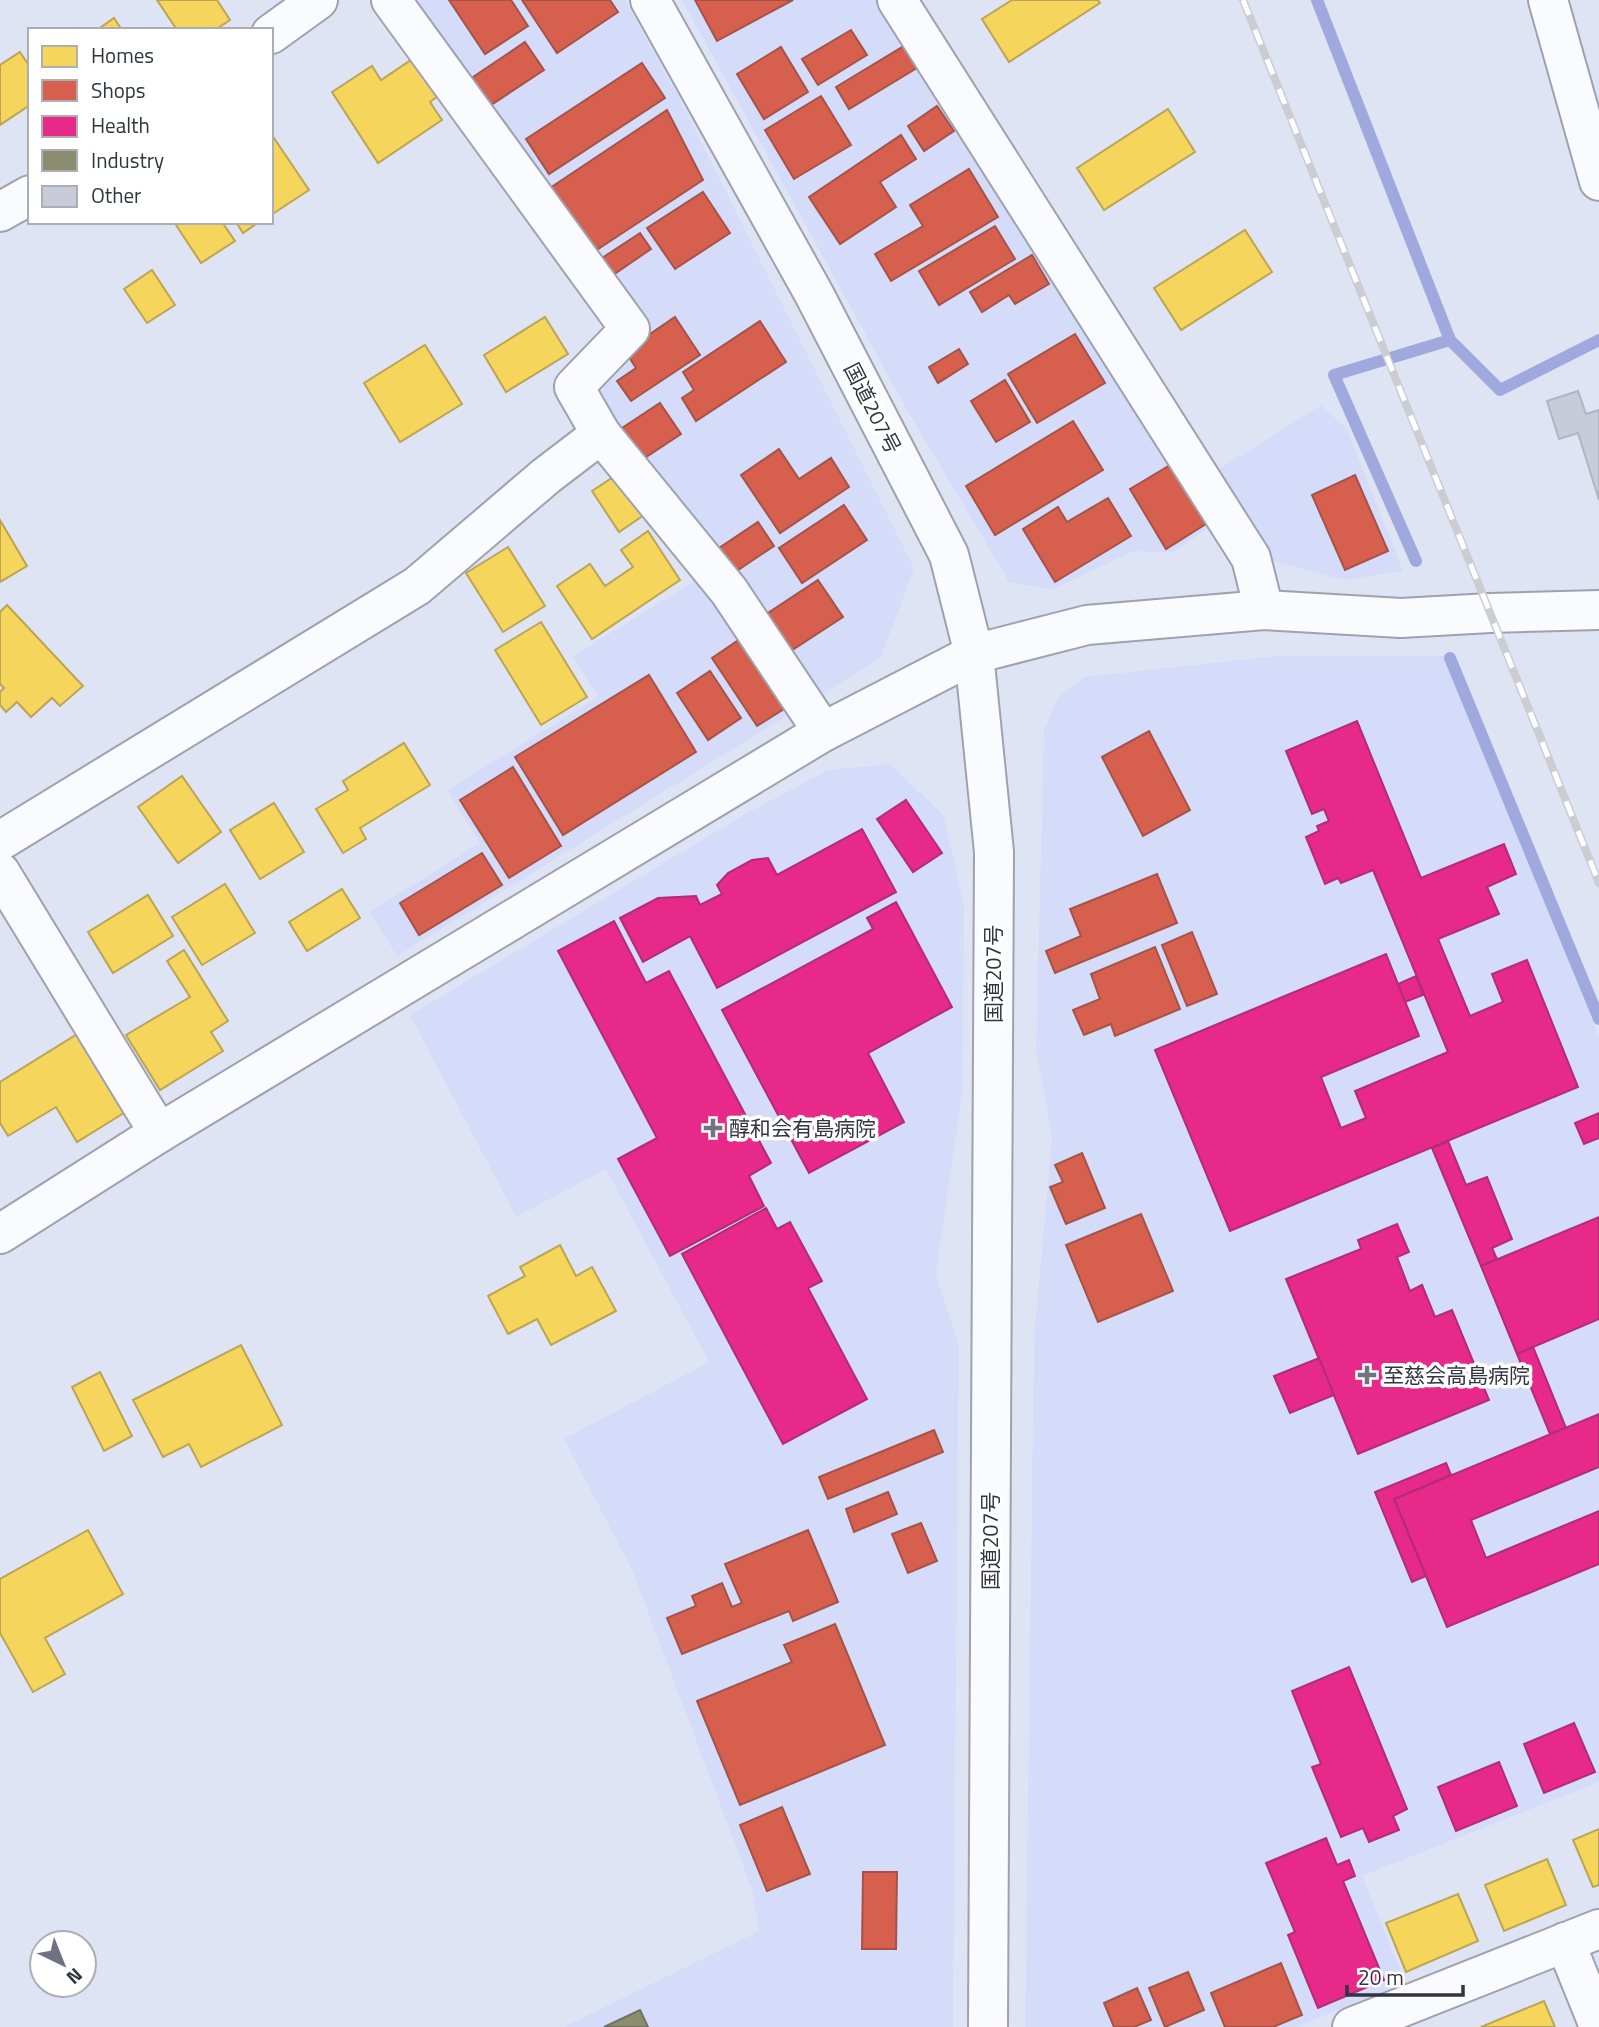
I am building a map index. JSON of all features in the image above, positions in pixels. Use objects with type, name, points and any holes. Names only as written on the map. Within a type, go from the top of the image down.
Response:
[{"type":"main road","points":[[391,0],[630,329],[574,387],[600,434],[729,591],[823,732]]},
{"type":"main road","name":"国道207号","points":[[650,0],[814,294],[949,555],[974,654],[994,852],[988,2027]]},
{"type":"main road","points":[[897,0],[1251,558],[1264,610]]},
{"type":"main road","points":[[1548,0],[1599,181]]},
{"type":"main road","points":[[273,32],[308,3]]},
{"type":"main road","points":[[0,212],[28,196]]},
{"type":"main road","points":[[0,841],[417,586],[546,476],[600,434]]},
{"type":"main road","points":[[0,1234],[159,1133],[823,732],[974,654],[1087,625],[1264,610],[1401,618],[1599,610]]},
{"type":"main road","points":[[0,872],[159,1133]]},
{"type":"main road","points":[[1352,2027],[1582,1936],[1599,2026]]},
{"type":"shaded area","points":[[399,0],[625,0],[678,96],[914,568],[881,658],[397,956],[369,912],[480,843],[447,790],[598,697],[573,656],[716,568],[587,386],[638,330]]},
{"type":"shaded area","points":[[682,0],[913,0],[1213,473],[1321,405],[1347,429],[1403,571],[1343,580],[1271,560],[1215,524],[1171,553],[1133,551],[1052,590],[1009,582],[907,410]]},
{"type":"shaded area","name":"至慈会高島病院","points":[[1276,656],[1443,656],[1599,1036],[1599,1782],[1362,1876],[1406,1983],[1295,2027],[1025,2027],[1034,1338],[1052,1138],[1036,1050],[1044,730],[1059,696],[1084,677]]},
{"type":"shaded area","name":"醇和会有島病院","points":[[890,764],[944,816],[964,906],[963,1088],[936,1274],[959,1346],[953,2027],[564,2027],[759,1931],[752,1889],[632,1570],[564,1439],[709,1362],[606,1169],[516,1217],[410,1015],[747,813],[828,770]]},
{"type":"building: Homes","points":[[157,0],[217,0],[230,20],[218,28],[176,28]]},
{"type":"building: Homes","points":[[1012,0],[1098,0],[1100,3],[1009,62],[982,19]]},
{"type":"building: Homes","points":[[114,18],[121,28],[100,28]]},
{"type":"building: Homes","points":[[20,52],[28,64],[28,106],[0,125],[0,65]]},
{"type":"building: Homes","points":[[417,56],[442,93],[430,102],[442,120],[378,163],[332,92],[372,66],[381,80]]},
{"type":"building: Homes","points":[[1168,109],[1195,152],[1104,210],[1077,168]]},
{"type":"building: Homes","points":[[273,139],[309,190],[273,214]]},
{"type":"building: Homes","points":[[175,224],[223,224],[235,241],[201,263]]},
{"type":"building: Homes","points":[[237,224],[256,224],[243,233]]},
{"type":"building: Homes","points":[[1245,230],[1272,272],[1181,330],[1154,288]]},
{"type":"building: Homes","points":[[152,270],[175,305],[147,323],[124,289]]},
{"type":"building: Homes","points":[[545,317],[568,354],[506,392],[484,355]]},
{"type":"building: Homes","points":[[425,345],[462,404],[400,442],[364,383]]},
{"type":"building: Homes","points":[[621,472],[647,513],[619,532],[592,491]]},
{"type":"building: Homes","points":[[0,520],[27,566],[0,582]]},
{"type":"building: Homes","points":[[648,531],[680,580],[592,639],[557,586],[590,564],[605,586],[633,567],[621,550]]},
{"type":"building: Homes","points":[[508,547],[545,606],[503,632],[466,573]]},
{"type":"building: Homes","points":[[7,605],[83,686],[60,706],[52,698],[31,717],[17,702],[6,712],[0,705],[0,692],[4,688],[0,684],[0,612]]},
{"type":"building: Homes","points":[[541,622],[587,697],[541,725],[495,650]]},
{"type":"building: Homes","points":[[404,743],[430,785],[360,828],[366,839],[343,853],[316,809],[348,790],[343,781]]},
{"type":"building: Homes","points":[[182,776],[221,832],[178,863],[138,807]]},
{"type":"building: Homes","points":[[274,803],[304,852],[260,879],[230,830]]},
{"type":"building: Homes","points":[[225,884],[255,933],[202,965],[172,917]]},
{"type":"building: Homes","points":[[342,889],[360,918],[307,951],[289,922]]},
{"type":"building: Homes","points":[[148,895],[173,936],[113,973],[88,932]]},
{"type":"building: Homes","points":[[184,950],[228,1021],[211,1032],[223,1051],[160,1090],[126,1035],[190,997],[167,961]]},
{"type":"building: Homes","points":[[79,1033],[127,1111],[77,1142],[56,1107],[8,1136],[0,1123],[0,1082]]},
{"type":"building: Homes","points":[[560,1245],[576,1276],[592,1267],[616,1311],[551,1345],[537,1319],[508,1334],[488,1296],[525,1276],[520,1267]]},
{"type":"building: Homes","points":[[241,1345],[282,1425],[201,1467],[189,1444],[163,1457],[133,1400]]},
{"type":"building: Homes","points":[[100,1372],[132,1436],[104,1451],[72,1387]]},
{"type":"building: Homes","points":[[88,1530],[123,1594],[45,1638],[65,1674],[33,1692],[0,1633],[0,1579]]},
{"type":"building: Homes","points":[[1599,1829],[1599,1885],[1593,1887],[1573,1840]]},
{"type":"building: Homes","points":[[1547,1859],[1566,1905],[1504,1931],[1485,1885]]},
{"type":"building: Homes","points":[[1458,1894],[1478,1941],[1406,1972],[1386,1923]]},
{"type":"building: Homes","points":[[1544,2001],[1555,2027],[1481,2027]]},
{"type":"building: Shops","points":[[449,0],[511,0],[528,26],[485,54]]},
{"type":"building: Shops","points":[[522,0],[610,0],[618,12],[557,53]]},
{"type":"building: Shops","points":[[695,0],[793,0],[717,41]]},
{"type":"building: Shops","points":[[851,30],[867,55],[818,85],[802,59]]},
{"type":"building: Shops","points":[[525,42],[544,70],[488,107],[470,79]]},
{"type":"building: Shops","points":[[904,46],[917,68],[849,109],[836,87]]},
{"type":"building: Shops","points":[[781,47],[808,92],[764,119],[737,74]]},
{"type":"building: Shops","points":[[642,63],[665,98],[549,174],[526,139]]},
{"type":"building: Shops","points":[[821,96],[851,145],[794,179],[765,130]]},
{"type":"building: Shops","points":[[937,106],[954,131],[924,151],[908,126]]},
{"type":"building: Shops","points":[[667,110],[703,180],[589,255],[547,190]]},
{"type":"building: Shops","points":[[901,135],[916,159],[880,182],[896,207],[840,244],[809,197]]},
{"type":"building: Shops","points":[[969,169],[998,217],[891,281],[875,254],[923,226],[910,205]]},
{"type":"building: Shops","points":[[703,192],[730,233],[675,269],[647,228]]},
{"type":"building: Shops","points":[[995,226],[1015,259],[939,305],[919,271]]},
{"type":"building: Shops","points":[[640,233],[651,249],[607,279],[596,262]]},
{"type":"building: Shops","points":[[1032,255],[1049,284],[1015,304],[1009,295],[982,312],[970,292]]},
{"type":"building: Shops","points":[[675,317],[700,355],[631,401],[617,381],[636,368],[625,351]]},
{"type":"building: Shops","points":[[760,321],[786,362],[696,421],[682,398],[694,390],[683,372]]},
{"type":"building: Shops","points":[[1075,334],[1105,383],[1037,423],[1008,374]]},
{"type":"building: Shops","points":[[959,349],[968,364],[938,383],[929,367]]},
{"type":"building: Shops","points":[[1005,380],[1030,422],[996,442],[971,401]]},
{"type":"building: Shops","points":[[660,403],[681,434],[643,459],[622,428]]},
{"type":"building: Shops","points":[[1073,421],[1103,470],[995,535],[966,486]]},
{"type":"building: Shops","points":[[779,449],[799,479],[831,458],[849,487],[780,533],[741,475]]},
{"type":"building: Shops","points":[[1170,465],[1206,524],[1166,549],[1130,489]]},
{"type":"building: Shops","points":[[1355,475],[1388,551],[1345,570],[1312,495]]},
{"type":"building: Shops","points":[[1108,498],[1131,536],[1055,582],[1023,529],[1058,507],[1067,522]]},
{"type":"building: Shops","points":[[844,505],[867,540],[802,583],[779,548]]},
{"type":"building: Shops","points":[[758,522],[774,546],[729,576],[713,552]]},
{"type":"building: Shops","points":[[818,580],[843,617],[786,654],[762,617]]},
{"type":"building: Shops","points":[[746,635],[792,704],[757,726],[712,658]]},
{"type":"building: Shops","points":[[710,671],[741,718],[708,740],[677,693]]},
{"type":"building: Shops","points":[[649,675],[696,752],[563,835],[515,757]]},
{"type":"building: Shops","points":[[1149,731],[1190,810],[1143,836],[1102,757]]},
{"type":"building: Shops","points":[[513,767],[561,846],[509,878],[460,800]]},
{"type":"building: Shops","points":[[482,853],[502,885],[419,935],[400,903]]},
{"type":"building: Shops","points":[[1157,874],[1177,923],[1055,973],[1046,951],[1081,936],[1070,909]]},
{"type":"building: Shops","points":[[1192,932],[1217,994],[1187,1006],[1162,945]]},
{"type":"building: Shops","points":[[1155,947],[1180,1009],[1115,1036],[1111,1024],[1084,1035],[1073,1010],[1100,999],[1091,974]]},
{"type":"building: Shops","points":[[1082,1153],[1105,1208],[1066,1224],[1050,1187],[1063,1182],[1055,1165]]},
{"type":"building: Shops","points":[[1141,1214],[1173,1291],[1098,1322],[1066,1245]]},
{"type":"building: Shops","points":[[934,1430],[943,1452],[828,1499],[819,1477]]},
{"type":"building: Shops","points":[[888,1492],[897,1514],[854,1532],[846,1509]]},
{"type":"building: Shops","points":[[921,1523],[937,1561],[908,1573],[892,1534]]},
{"type":"building: Shops","points":[[808,1530],[838,1602],[793,1621],[789,1611],[682,1654],[667,1618],[696,1606],[692,1596],[722,1583],[732,1607],[742,1603],[725,1564]]},
{"type":"building: Shops","points":[[835,1624],[885,1745],[740,1805],[697,1701],[792,1662],[784,1645]]},
{"type":"building: Shops","points":[[782,1807],[810,1874],[767,1891],[740,1825]]},
{"type":"building: Shops","points":[[863,1872],[897,1872],[896,1949],[862,1949]]},
{"type":"building: Shops","points":[[1281,1963],[1302,2015],[1273,2027],[1225,2027],[1211,1993]]},
{"type":"building: Shops","points":[[1188,1972],[1204,2010],[1165,2027],[1149,1988]]},
{"type":"building: Shops","points":[[1137,1988],[1151,2020],[1134,2027],[1114,2027],[1104,2003]]},
{"type":"building: Health","points":[[1357,721],[1421,878],[1504,844],[1516,874],[1487,887],[1499,914],[1438,939],[1470,1016],[1503,1002],[1492,974],[1527,960],[1578,1087],[1230,1231],[1155,1050],[1386,954],[1419,1036],[1321,1077],[1341,1128],[1366,1118],[1355,1091],[1448,1052],[1373,870],[1341,883],[1338,878],[1325,884],[1306,837],[1319,831],[1317,826],[1329,821],[1324,809],[1312,814],[1286,751]]},
{"type":"building: Health","points":[[906,800],[942,853],[913,872],[877,819]]},
{"type":"building: Health","points":[[862,829],[896,892],[717,988],[690,936],[643,962],[620,918],[658,898],[696,896],[700,905],[722,894],[717,885],[728,873],[752,860],[768,858],[777,875]]},
{"type":"building: Health","points":[[896,902],[952,1007],[868,1053],[904,1122],[809,1173],[722,1010],[873,929],[867,918]]},
{"type":"building: Health","points":[[614,921],[646,983],[669,971],[771,1163],[749,1176],[764,1206],[670,1256],[618,1159],[657,1138],[558,951]]},
{"type":"building: Health","points":[[1416,976],[1423,995],[1405,1002],[1398,984]]},
{"type":"building: Health","points":[[1599,1113],[1599,1138],[1584,1144],[1575,1123]]},
{"type":"building: Health","points":[[1448,1141],[1466,1185],[1487,1177],[1512,1239],[1492,1248],[1497,1259],[1481,1266],[1432,1148]]},
{"type":"building: Health","points":[[766,1208],[777,1229],[790,1222],[822,1281],[808,1288],[867,1399],[783,1444],[682,1254]]},
{"type":"building: Health","points":[[1599,1217],[1599,1319],[1517,1354],[1481,1266]]},
{"type":"building: Health","points":[[1397,1224],[1409,1252],[1397,1257],[1410,1291],[1422,1285],[1435,1317],[1452,1310],[1489,1400],[1358,1454],[1286,1279],[1361,1249],[1358,1240]]},
{"type":"building: Health","points":[[1533,1347],[1566,1428],[1550,1434],[1517,1354]]},
{"type":"building: Health","points":[[1319,1358],[1334,1395],[1290,1413],[1274,1376]]},
{"type":"building: Health","points":[[1599,1414],[1599,1467],[1471,1520],[1486,1558],[1599,1511],[1599,1564],[1447,1627],[1394,1499]]},
{"type":"building: Health","points":[[1446,1463],[1451,1475],[1394,1499],[1426,1576],[1412,1582],[1375,1492]]},
{"type":"building: Health","points":[[1349,1667],[1407,1809],[1393,1816],[1399,1830],[1369,1842],[1363,1828],[1341,1837],[1312,1767],[1321,1764],[1292,1691]]},
{"type":"building: Health","points":[[1574,1723],[1595,1772],[1544,1793],[1524,1744]]},
{"type":"building: Health","points":[[1499,1762],[1517,1806],[1456,1831],[1438,1787]]},
{"type":"building: Health","points":[[1326,1838],[1337,1865],[1349,1860],[1355,1876],[1343,1881],[1384,1980],[1318,2008],[1288,1935],[1295,1932],[1266,1863]]},
{"type":"building: Industry","points":[[640,2010],[648,2027],[604,2027]]},
{"type":"building: Other","points":[[1578,391],[1586,414],[1599,410],[1599,500],[1578,433],[1559,439],[1547,401]]},
{"type":"waterway","points":[[1317,0],[1450,340],[1500,390],[1599,340]]},
{"type":"waterway","points":[[1416,561],[1334,375],[1450,340]]},
{"type":"waterway","points":[[1450,658],[1599,1019]]},
{"type":"railway","points":[[1243,0],[1599,883]]},
{"type":"place","name":"醇和会有島病院","points":[[713,1128]]},
{"type":"place","name":"至慈会高島病院","points":[[1367,1375]]}]
